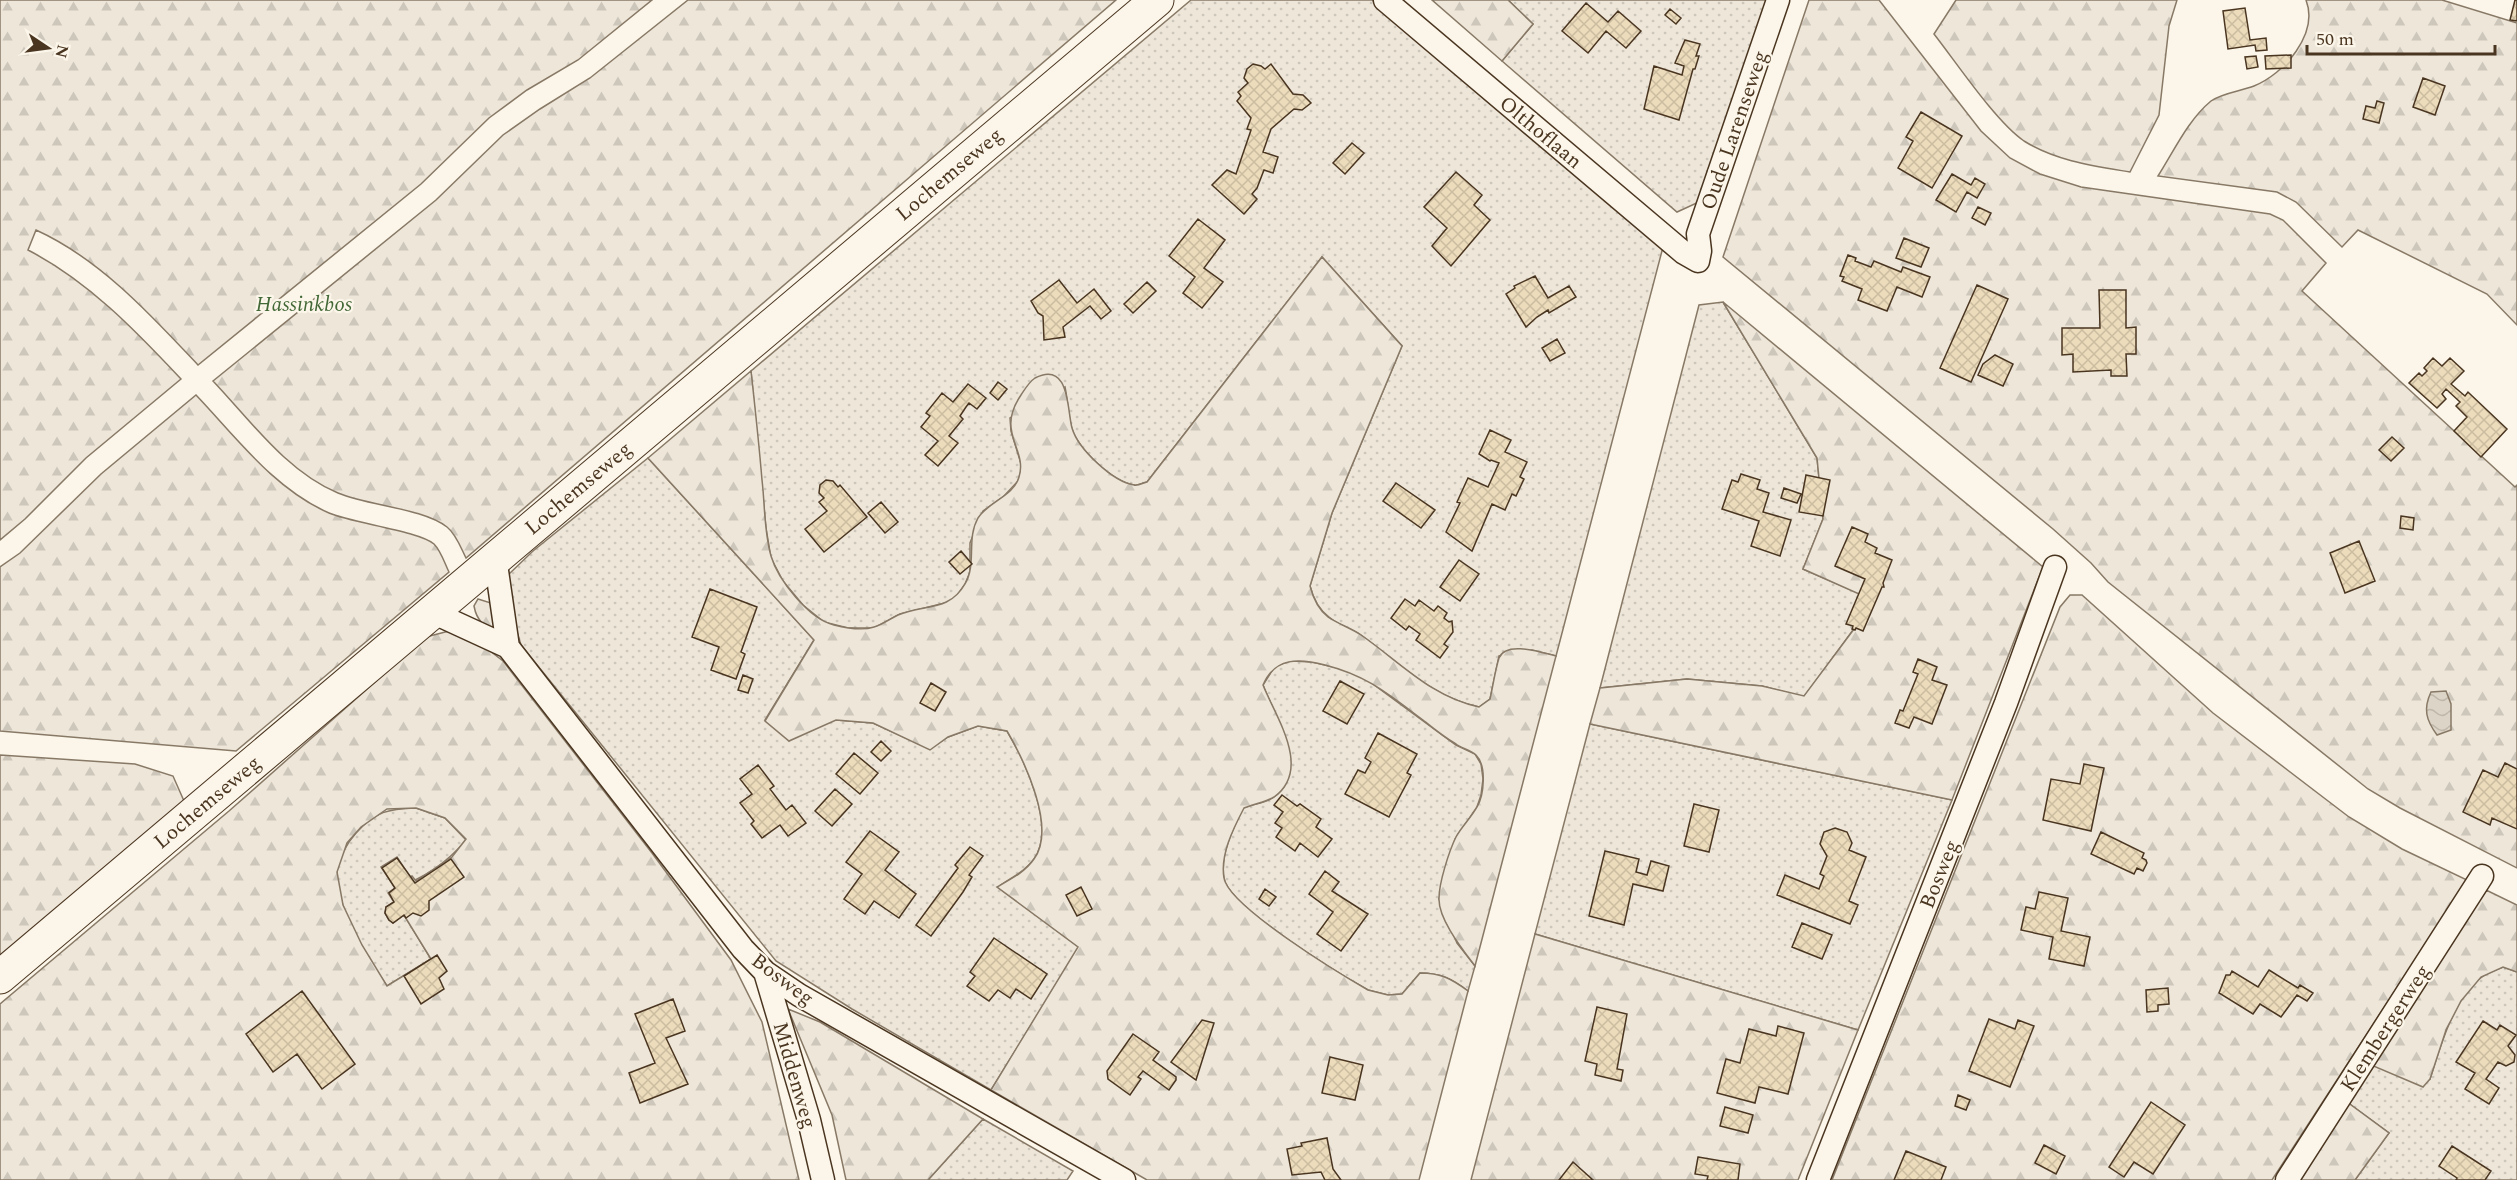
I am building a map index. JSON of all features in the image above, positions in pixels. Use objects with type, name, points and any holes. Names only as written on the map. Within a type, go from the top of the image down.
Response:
[{"type":"main road","name":"Lochemseweg","points":[[0,977],[1157,0]]},
{"type":"street","name":"Olthoflaan","points":[[1385,0],[1684,253],[1698,261]]},
{"type":"street","name":"Oude Larenseweg","points":[[1698,261],[1701,251],[1698,234],[1778,0]]},
{"type":"street","name":"Bosweg","points":[[495,557],[508,647]]},
{"type":"street","name":"Bosweg","points":[[1818,1180],[2006,703],[2055,567]]},
{"type":"street","name":"Bosweg","points":[[432,612],[508,647],[743,949],[765,972],[799,995],[1124,1180]]},
{"type":"street","name":"Klembergerweg","points":[[2287,1180],[2482,876]]},
{"type":"street","name":"Middenweg","points":[[765,972],[809,1120],[823,1180]]},
{"type":"green space","points":[[0,0],[652,0],[578,60],[527,90],[489,118],[421,184],[198,365],[143,308],[103,272],[82,256],[36,230],[28,250],[71,276],[110,308],[181,379],[86,458],[25,519],[0,540]]},
{"type":"green space","points":[[688,0],[1116,0],[466,558],[458,541],[447,527],[410,511],[338,493],[320,484],[286,459],[213,381],[436,200],[503,135],[590,78]]},
{"type":"green space","points":[[1191,0],[1372,0],[1663,247],[1556,656],[1532,650],[1499,656],[1490,699],[1479,707],[1446,695],[1417,678],[1361,635],[1325,614],[1313,595],[1310,586],[1332,513],[1402,346],[1322,257],[1147,482],[1136,485],[1116,478],[1089,455],[1072,429],[1065,387],[1010,418],[1011,431],[1022,467],[1018,481],[1004,496],[983,511],[970,543],[970,572],[953,601],[900,614],[874,628],[848,628],[824,622],[803,605],[783,581],[771,558],[751,371]]},
{"type":"green space","points":[[1432,0],[1508,0],[1533,24],[1502,61]]},
{"type":"green space","points":[[1508,0],[1768,0],[1699,202],[1677,212],[1502,61],[1533,24]]},
{"type":"green space","points":[[1809,0],[1879,0],[1981,131],[2010,158],[2040,174],[2081,187],[2270,214],[2283,220],[2326,263],[2302,291],[2515,487],[2517,485],[2517,868],[2368,789],[2108,582],[2091,563],[2053,529],[1723,257]]},
{"type":"green space","points":[[1956,0],[2177,0],[2169,26],[2159,115],[2130,172],[2062,158],[2036,148],[2013,132],[1989,106],[1934,34]]},
{"type":"green space","points":[[2306,0],[2442,0],[2517,23],[2517,325],[2487,294],[2358,230],[2342,247],[2296,202],[2277,192],[2158,176],[2188,126],[2211,101],[2254,86],[2277,72],[2287,62],[2303,39],[2308,26],[2309,13]]},
{"type":"green space","points":[[1322,257],[1402,346],[1332,513],[1310,586],[1316,603],[1328,617],[1361,635],[1431,687],[1462,702],[1479,707],[1490,699],[1499,658],[1503,653],[1509,650],[1525,649],[1556,656],[1475,966],[1447,925],[1440,906],[1439,892],[1453,843],[1477,807],[1481,795],[1483,773],[1476,755],[1447,738],[1366,680],[1340,669],[1297,661],[1281,665],[1268,676],[1263,685],[1288,742],[1291,757],[1290,772],[1285,785],[1274,797],[1244,808],[1228,842],[1224,860],[1224,878],[1230,890],[1244,905],[1287,939],[1368,990],[1388,995],[1402,994],[1420,973],[1446,978],[1468,991],[1419,1180],[1147,1180],[991,1090],[1078,947],[997,887],[1017,875],[1034,859],[1040,846],[1042,830],[1036,794],[1022,759],[1007,731],[978,726],[948,737],[930,750],[873,723],[836,720],[789,741],[765,721],[814,640],[648,458],[751,371],[766,528],[775,566],[787,587],[805,607],[824,621],[854,629],[874,627],[898,615],[944,603],[959,593],[965,584],[969,576],[974,526],[978,518],[982,512],[1012,489],[1019,477],[1021,467],[1011,430],[1011,420],[1021,395],[1035,378],[1046,374],[1055,376],[1061,381],[1065,390],[1072,428],[1081,445],[1097,463],[1126,483],[1139,485],[1147,482]]},
{"type":"green space","points":[[1723,302],[1817,458],[1823,519],[1803,569],[1875,600],[1804,697],[1762,686],[1687,679],[1600,688],[1699,305]]},
{"type":"green space","points":[[1723,302],[2043,567],[1952,800],[1590,724],[1600,688],[1687,679],[1762,686],[1804,696],[1875,601],[1803,569],[1823,519],[1817,458]]},
{"type":"green space","points":[[196,395],[257,461],[309,503],[340,517],[426,539],[434,544],[441,554],[449,572],[236,751],[0,731],[0,567],[20,553],[101,474]]},
{"type":"green space","points":[[648,458],[814,640],[765,720],[836,720],[873,723],[930,749],[948,737],[978,726],[1007,731],[1022,759],[1036,794],[1042,830],[1040,846],[1034,859],[1022,871],[998,887],[1079,947],[991,1090],[852,1009],[776,961],[521,645],[511,612],[508,575],[533,551]]},
{"type":"green space","points":[[2070,595],[2082,595],[2213,713],[2349,817],[2402,849],[2467,880],[2272,1180],[1832,1180],[2060,607]]},
{"type":"green space","points":[[478,599],[491,603],[501,635],[487,627],[477,617],[474,606]]},
{"type":"green space","points":[[449,631],[477,641],[503,661],[652,853],[731,960],[762,1022],[799,1180],[0,1180],[0,1004],[229,811],[426,637]],"holes":[[[416,808],[445,818],[466,839],[452,857],[416,881],[412,876],[410,877],[397,857],[381,867],[395,888],[388,893],[394,902],[386,907],[385,913],[393,923],[404,915],[431,959],[387,986],[362,945],[343,905],[337,872],[347,843],[361,827],[387,809]]]},
{"type":"green space","points":[[1291,661],[1312,662],[1346,670],[1366,679],[1456,745],[1475,754],[1481,764],[1483,779],[1481,795],[1477,807],[1455,839],[1439,899],[1457,943],[1475,966],[1468,991],[1446,978],[1420,973],[1402,994],[1388,995],[1368,990],[1334,970],[1264,922],[1230,890],[1224,878],[1224,860],[1228,842],[1243,808],[1274,797],[1284,786],[1289,773],[1290,759],[1286,743],[1263,685],[1275,666]]},
{"type":"green space","points":[[1590,724],[1952,800],[1858,1030],[1535,934]]},
{"type":"green space","points":[[0,755],[135,764],[173,776],[184,801],[0,958]]},
{"type":"green space","points":[[416,808],[445,818],[466,840],[434,869],[395,888],[394,902],[385,912],[389,920],[393,922],[404,915],[431,959],[387,986],[354,932],[338,888],[337,869],[349,842],[370,820],[390,811]]},
{"type":"green space","points":[[2486,890],[2517,905],[2517,972],[2503,967],[2481,977],[2461,1001],[2446,1030],[2430,1079],[2423,1087],[2371,1065]]},
{"type":"green space","points":[[1535,934],[1858,1030],[1798,1180],[1471,1180]]},
{"type":"green space","points":[[2503,967],[2517,972],[2517,1180],[2355,1180],[2389,1133],[2347,1102],[2371,1065],[2430,1079],[2449,1024],[2463,997],[2482,977]]},
{"type":"green space","points":[[788,1009],[820,1022],[983,1119],[928,1180],[846,1180],[832,1115]]},
{"type":"green space","points":[[2347,1102],[2389,1133],[2355,1180],[2297,1180]]},
{"type":"green space","points":[[983,1119],[1073,1171],[1067,1180],[928,1180]]},
{"type":"water","points":[[2446,691],[2451,704],[2451,730],[2437,735],[2428,719],[2427,704],[2431,692]]},
{"type":"building","points":[[2515,0],[2517,0],[2517,21],[2510,20]]},
{"type":"building","points":[[1586,3],[1608,22],[1618,11],[1641,31],[1626,48],[1606,31],[1588,53],[1562,31]]},
{"type":"building","points":[[2245,8],[2250,40],[2266,38],[2267,50],[2256,51],[2255,45],[2228,49],[2223,11]]},
{"type":"building","points":[[1670,9],[1681,18],[1676,24],[1665,15]]},
{"type":"building","points":[[1685,40],[1700,44],[1696,56],[1699,56],[1695,69],[1693,69],[1679,120],[1644,109],[1654,66],[1682,75],[1684,66],[1675,63]]},
{"type":"building","points":[[2291,55],[2291,68],[2266,69],[2265,56]]},
{"type":"building","points":[[2256,56],[2258,67],[2247,69],[2245,57]]},
{"type":"building","points":[[1253,64],[1265,69],[1271,64],[1293,94],[1303,95],[1311,103],[1302,110],[1294,109],[1271,129],[1263,152],[1278,157],[1273,173],[1264,170],[1252,194],[1257,199],[1244,214],[1212,185],[1227,170],[1236,174],[1251,130],[1247,129],[1251,118],[1237,101],[1241,96],[1238,92],[1248,83],[1244,78],[1247,69]]},
{"type":"building","points":[[2423,78],[2445,86],[2435,115],[2413,107]]},
{"type":"building","points":[[2377,101],[2384,103],[2379,123],[2363,119],[2366,106],[2375,108]]},
{"type":"building","points":[[1921,112],[1962,136],[1932,188],[1898,168],[1913,141],[1906,137]]},
{"type":"building","points":[[1352,143],[1364,153],[1345,174],[1333,163]]},
{"type":"building","points":[[1456,172],[1482,195],[1474,205],[1490,220],[1451,266],[1432,246],[1447,228],[1424,207]]},
{"type":"building","points":[[1952,174],[1971,185],[1975,178],[1985,184],[1977,198],[1967,192],[1956,212],[1936,200]]},
{"type":"building","points":[[1978,207],[1991,213],[1985,225],[1972,218]]},
{"type":"building","points":[[1198,219],[1225,240],[1204,268],[1223,282],[1202,308],[1183,293],[1195,277],[1169,256]]},
{"type":"building","points":[[1904,238],[1929,248],[1921,267],[1896,258]]},
{"type":"building","points":[[1848,255],[1856,258],[1855,261],[1871,267],[1874,261],[1901,272],[1903,267],[1930,277],[1922,297],[1897,287],[1887,311],[1858,300],[1862,289],[1842,281],[1844,277],[1840,276]]},
{"type":"building","points":[[1535,276],[1548,298],[1569,286],[1576,297],[1549,313],[1548,310],[1526,327],[1506,294],[1515,288],[1514,286]]},
{"type":"building","points":[[1059,280],[1077,303],[1094,289],[1111,311],[1101,319],[1090,306],[1063,327],[1065,337],[1044,340],[1043,316],[1038,313],[1031,301]]},
{"type":"building","points":[[1147,282],[1156,291],[1133,313],[1124,304]]},
{"type":"building","points":[[1977,285],[2008,299],[1971,382],[1940,368]]},
{"type":"building","points":[[2099,290],[2126,290],[2126,328],[2136,327],[2136,354],[2126,354],[2127,376],[2111,376],[2111,370],[2073,372],[2073,354],[2062,355],[2062,328],[2100,328]]},
{"type":"building","points":[[1557,339],[1565,353],[1550,361],[1542,348]]},
{"type":"building","points":[[1995,355],[2013,364],[2003,386],[1978,375],[1983,364]]},
{"type":"building","points":[[2433,358],[2442,366],[2450,358],[2464,371],[2451,384],[2465,396],[2468,392],[2507,429],[2481,457],[2454,431],[2467,417],[2456,406],[2460,402],[2446,389],[2442,394],[2446,399],[2437,408],[2409,383],[2419,373],[2422,376],[2427,371],[2424,368]]},
{"type":"building","points":[[998,382],[1007,389],[998,400],[990,393]]},
{"type":"building","points":[[968,384],[986,398],[977,409],[969,403],[966,407],[960,416],[963,419],[949,436],[958,443],[938,466],[925,455],[938,441],[921,427],[930,416],[926,413],[942,393],[953,402]]},
{"type":"building","points":[[1490,430],[1511,440],[1505,452],[1527,462],[1520,477],[1524,479],[1516,496],[1512,494],[1505,510],[1492,504],[1472,551],[1446,532],[1460,503],[1457,502],[1468,478],[1488,487],[1499,463],[1490,461],[1479,454]]},
{"type":"building","points":[[2392,437],[2404,448],[2391,461],[2379,450]]},
{"type":"building","points":[[1741,474],[1760,480],[1757,489],[1769,493],[1763,512],[1791,520],[1780,556],[1751,546],[1759,521],[1722,509],[1732,480],[1738,482]]},
{"type":"building","points":[[1806,475],[1830,480],[1823,516],[1799,512]]},
{"type":"building","points":[[826,480],[833,481],[838,487],[840,485],[867,517],[824,552],[805,529],[827,511],[819,502],[824,498],[819,493],[820,485]]},
{"type":"building","points":[[1396,483],[1435,510],[1421,528],[1383,501]]},
{"type":"building","points":[[1784,488],[1801,494],[1797,503],[1781,498]]},
{"type":"building","points":[[881,502],[898,522],[885,533],[868,513]]},
{"type":"building","points":[[2401,516],[2414,518],[2413,530],[2400,528]]},
{"type":"building","points":[[1852,527],[1868,534],[1865,542],[1877,548],[1875,553],[1892,560],[1883,583],[1884,587],[1882,587],[1863,631],[1852,629],[1853,626],[1846,624],[1865,579],[1835,566]]},
{"type":"building","points":[[2359,541],[2375,581],[2345,593],[2330,553]]},
{"type":"building","points":[[961,551],[972,564],[960,574],[949,562]]},
{"type":"building","points":[[1459,560],[1479,574],[1460,601],[1440,587]]},
{"type":"building","points":[[710,589],[757,607],[741,652],[745,654],[736,679],[711,670],[719,647],[692,637]]},
{"type":"building","points":[[1405,599],[1415,606],[1419,600],[1434,611],[1438,606],[1447,613],[1444,618],[1449,622],[1452,621],[1453,632],[1444,644],[1448,647],[1440,658],[1416,640],[1420,634],[1409,626],[1406,630],[1391,618]]},
{"type":"building","points":[[1918,659],[1937,667],[1932,680],[1947,685],[1932,724],[1914,717],[1909,728],[1895,723],[1900,710],[1903,711],[1918,674],[1913,672]]},
{"type":"building","points":[[743,675],[753,679],[748,693],[738,690]]},
{"type":"building","points":[[1340,681],[1364,694],[1347,724],[1323,711]]},
{"type":"building","points":[[931,683],[946,692],[935,711],[920,703]]},
{"type":"building","points":[[1378,733],[1417,754],[1407,773],[1411,775],[1389,817],[1345,794],[1358,770],[1365,773],[1371,762],[1365,758]]},
{"type":"building","points":[[881,741],[891,751],[881,761],[871,752]]},
{"type":"building","points":[[854,753],[878,773],[860,794],[836,774]]},
{"type":"building","points":[[2505,763],[2517,769],[2517,829],[2492,818],[2490,825],[2463,812],[2483,770],[2498,777]]},
{"type":"building","points":[[2084,764],[2104,768],[2091,831],[2043,820],[2051,779],[2080,784]]},
{"type":"building","points":[[758,765],[774,786],[770,789],[786,810],[792,805],[806,823],[788,836],[780,825],[762,838],[751,824],[754,821],[740,803],[752,794],[740,779]]},
{"type":"building","points":[[835,789],[852,804],[832,826],[815,811]]},
{"type":"building","points":[[1282,795],[1321,819],[1316,827],[1332,839],[1318,857],[1300,843],[1295,851],[1276,837],[1282,828],[1275,823],[1283,812],[1274,805]]},
{"type":"building","points":[[1694,804],[1719,810],[1709,852],[1684,846]]},
{"type":"building","points":[[1835,828],[1847,832],[1852,843],[1849,850],[1866,857],[1849,901],[1858,905],[1850,924],[1777,895],[1785,875],[1819,889],[1824,876],[1820,874],[1827,856],[1820,844],[1824,832]]},
{"type":"building","points":[[870,831],[899,852],[885,870],[916,894],[899,918],[874,901],[865,914],[844,899],[862,874],[846,862]]},
{"type":"building","points":[[2101,832],[2144,853],[2142,858],[2147,863],[2143,871],[2137,868],[2134,874],[2091,854]]},
{"type":"building","points":[[970,847],[983,856],[969,875],[972,877],[963,892],[931,936],[916,925],[958,868],[955,865]]},
{"type":"building","points":[[1605,851],[1639,859],[1636,872],[1647,875],[1651,861],[1669,866],[1663,891],[1633,884],[1624,925],[1589,916]]},
{"type":"building","points":[[397,858],[415,883],[451,859],[464,877],[429,901],[429,910],[421,916],[413,913],[406,918],[404,915],[393,923],[385,913],[386,907],[394,902],[389,893],[395,888],[382,868]]},
{"type":"building","points":[[1325,871],[1339,882],[1332,891],[1368,914],[1341,951],[1317,934],[1333,912],[1309,894]]},
{"type":"building","points":[[1081,887],[1092,909],[1077,916],[1066,895]]},
{"type":"building","points":[[1265,889],[1276,897],[1269,906],[1259,899]]},
{"type":"building","points":[[2039,892],[2068,898],[2061,931],[2090,937],[2084,966],[2049,959],[2053,937],[2021,930],[2026,907],[2035,909]]},
{"type":"building","points":[[1802,923],[1832,935],[1822,959],[1792,947]]},
{"type":"building","points":[[994,938],[1047,974],[1031,999],[1016,989],[1010,998],[998,990],[989,1001],[967,986],[975,976],[970,972]]},
{"type":"building","points":[[437,955],[447,971],[439,978],[444,989],[421,1004],[404,976]]},
{"type":"building","points":[[2269,970],[2298,988],[2300,985],[2313,993],[2307,1001],[2297,995],[2281,1017],[2260,1004],[2253,1014],[2219,993],[2226,975],[2230,975],[2232,971],[2258,987]]},
{"type":"building","points":[[2168,988],[2169,1004],[2158,1005],[2158,1011],[2147,1012],[2146,990]]},
{"type":"building","points":[[302,991],[355,1064],[322,1089],[297,1054],[273,1072],[246,1034]]},
{"type":"building","points":[[673,999],[685,1031],[666,1038],[688,1084],[640,1103],[629,1073],[655,1063],[635,1014]]},
{"type":"building","points":[[1597,1007],[1627,1014],[1617,1069],[1623,1070],[1621,1081],[1595,1075],[1597,1064],[1585,1061]]},
{"type":"building","points":[[1989,1019],[2015,1029],[2018,1020],[2034,1026],[2010,1087],[1969,1071]]},
{"type":"building","points":[[1202,1020],[1214,1023],[1196,1080],[1171,1062]]},
{"type":"building","points":[[2483,1021],[2497,1030],[2500,1025],[2516,1035],[2508,1046],[2515,1055],[2514,1062],[2506,1066],[2498,1062],[2486,1079],[2499,1088],[2489,1104],[2465,1089],[2475,1073],[2456,1062]]},
{"type":"building","points":[[1778,1026],[1804,1033],[1788,1094],[1759,1087],[1755,1103],[1717,1093],[1726,1059],[1740,1063],[1749,1029],[1776,1036]]},
{"type":"building","points":[[1133,1034],[1159,1052],[1153,1060],[1176,1077],[1169,1090],[1143,1071],[1138,1077],[1141,1079],[1130,1095],[1108,1079],[1107,1071]]},
{"type":"building","points":[[1330,1057],[1363,1065],[1355,1100],[1322,1093]]},
{"type":"building","points":[[1958,1095],[1970,1100],[1966,1110],[1955,1106]]},
{"type":"building","points":[[2151,1102],[2185,1125],[2153,1174],[2134,1162],[2124,1177],[2109,1167]]},
{"type":"building","points":[[1725,1107],[1753,1115],[1748,1133],[1720,1126]]},
{"type":"building","points":[[1327,1138],[1333,1169],[1341,1180],[1325,1180],[1321,1172],[1292,1175],[1287,1149],[1302,1146],[1301,1143]]},
{"type":"building","points":[[2044,1145],[2065,1156],[2056,1174],[2035,1163]]},
{"type":"building","points":[[2452,1146],[2491,1171],[2485,1180],[2456,1180],[2457,1178],[2439,1166]]},
{"type":"building","points":[[1906,1151],[1946,1167],[1941,1180],[1894,1180]]},
{"type":"building","points":[[1698,1157],[1740,1164],[1738,1180],[1707,1180],[1708,1176],[1695,1174]]},
{"type":"building","points":[[1573,1162],[1593,1180],[1559,1180]]},
{"type":"park label","name":"Hassinkbos","points":[[304,304]]}]
